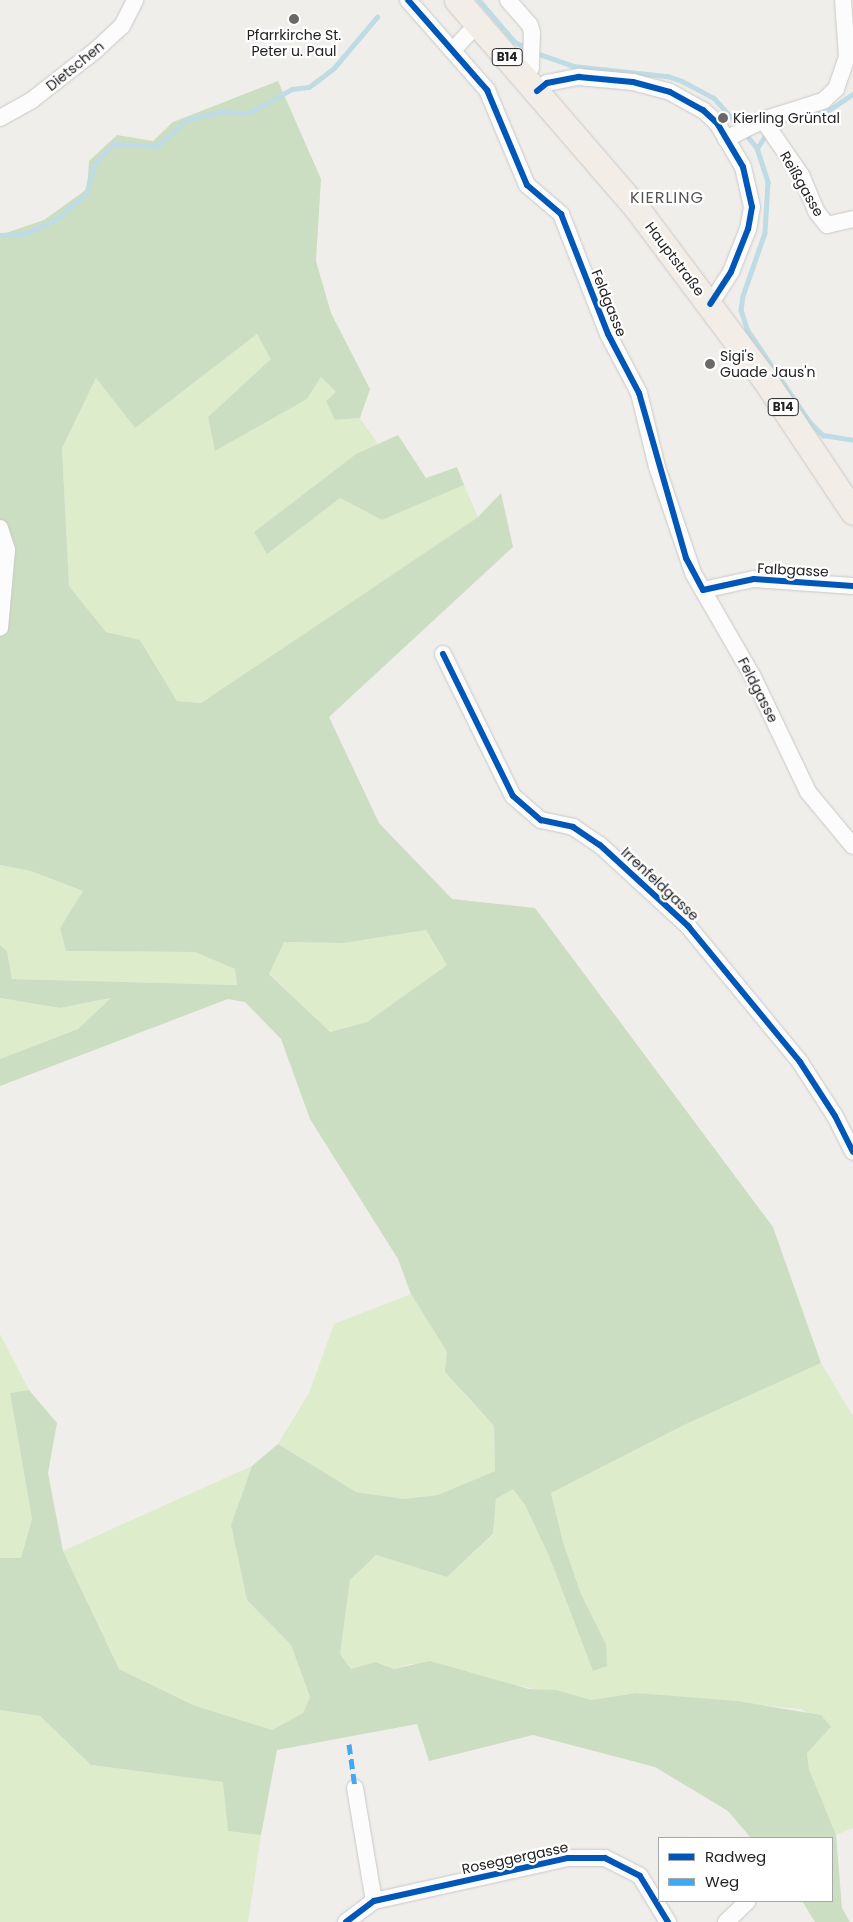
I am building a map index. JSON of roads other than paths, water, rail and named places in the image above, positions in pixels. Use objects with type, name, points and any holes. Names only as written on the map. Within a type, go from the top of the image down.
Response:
[{"type":"main road","name":"Hauptstraße","points":[[469,7],[530,76],[638,210],[710,304],[763,376],[853,512]]},
{"type":"street","name":"Dietschen","points":[[0,118],[32,100],[96,50],[122,26],[135,0]]},
{"type":"street","points":[[408,0],[454,49],[469,7]]},
{"type":"street","points":[[508,0],[530,25],[530,76],[547,83],[579,76],[633,82],[670,92],[703,110],[732,136],[743,167],[752,207],[748,229],[730,272],[710,304]]},
{"type":"street","points":[[732,136],[759,122],[823,102],[849,70],[842,0]]},
{"type":"street","name":"Feldgasse","points":[[454,49],[491,96],[531,192],[560,214],[608,334],[639,393],[686,558],[753,677],[808,792],[853,846]]},
{"type":"street","name":"Reißgasse","points":[[759,122],[801,175],[816,211],[827,225],[853,219]]},
{"type":"street","points":[[0,528],[7,550],[0,628]]},
{"type":"street","name":"Falbgasse","points":[[703,590],[754,579],[853,586]]},
{"type":"street","name":"Irrenfeldgasse","points":[[443,654],[513,796],[541,820],[573,827],[600,845],[688,926],[800,1062],[853,1152]]},
{"type":"street","points":[[356,1788],[374,1901]]},
{"type":"street","name":"Roseggergasse","points":[[346,1922],[374,1901],[568,1858],[605,1858],[640,1876],[668,1922]]},
{"type":"street","points":[[726,1922],[747,1902]]},
{"type":"waterway","points":[[479,0],[515,42],[527,48]]},
{"type":"waterway","points":[[0,235],[25,234],[55,220],[86,194],[94,164],[114,144],[157,146],[188,119],[220,112],[249,113],[292,89],[309,87],[334,68],[377,17]]},
{"type":"waterway","points":[[536,53],[573,66],[667,76],[682,81],[714,98],[740,127]]},
{"type":"waterway","points":[[798,117],[829,110],[853,94]]},
{"type":"waterway","points":[[745,133],[757,148],[768,182],[765,233],[743,296],[741,310],[747,329],[809,421],[823,435],[853,440]]},
{"type":"waterway","points":[[757,148],[765,136]]},
{"type":"place","name":"Pfarrkirche St. Peter u. Paul","points":[[294,19]]},
{"type":"place","name":"Kierling Grüntal","points":[[723,118]]},
{"type":"place","name":"Sigi's Guade Jaus'n","points":[[710,364]]},
{"type":"district","name":"KIERLING","points":[[667,198]]}]
